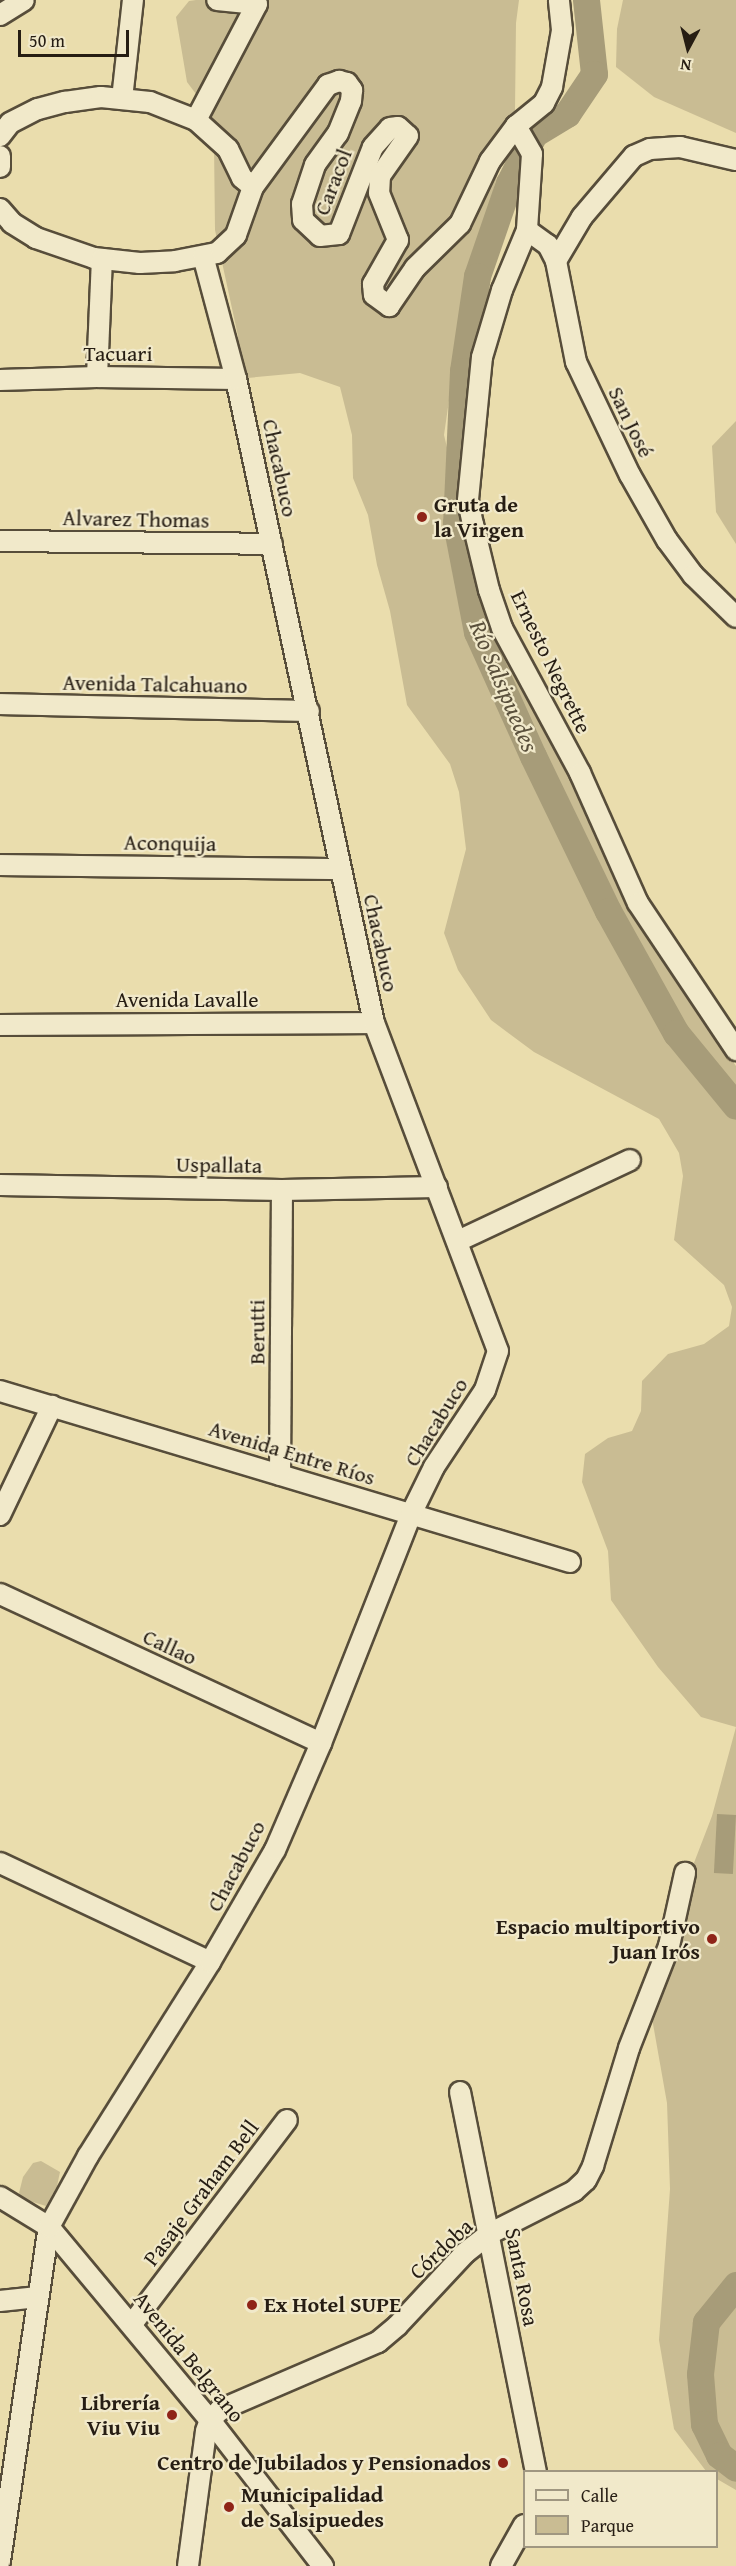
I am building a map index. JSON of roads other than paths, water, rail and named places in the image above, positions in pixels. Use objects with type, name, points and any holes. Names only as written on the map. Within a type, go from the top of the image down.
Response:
[{"type":"street","points":[[0,15],[24,0]]},
{"type":"street","points":[[122,99],[133,0]]},
{"type":"street","points":[[196,120],[257,4],[218,0]]},
{"type":"street","points":[[516,126],[544,103],[552,87],[562,30],[559,0]]},
{"type":"street","name":"Caracol","points":[[204,256],[217,253],[236,235],[253,187],[328,85],[339,81],[347,83],[352,90],[351,101],[338,133],[315,165],[302,204],[303,220],[320,236],[339,234],[373,147],[390,128],[398,127],[408,136],[380,176],[379,193],[398,240],[373,284],[374,295],[389,306],[415,268],[460,224],[490,161],[516,126]]},
{"type":"street","points":[[0,136],[10,123],[38,109],[101,98],[150,102],[196,120],[228,149],[242,178],[253,187]]},
{"type":"street","name":"Ernesto Negrette","points":[[516,126],[532,154],[526,230],[502,290],[482,357],[468,501],[489,590],[502,628],[580,773],[638,903],[736,1050]]},
{"type":"street","points":[[556,261],[582,217],[634,156],[650,149],[680,147],[736,160]]},
{"type":"street","points":[[0,156],[0,167]]},
{"type":"street","points":[[0,209],[12,223],[36,238],[102,259],[140,263],[175,261],[204,256]]},
{"type":"street","name":"San José","points":[[526,230],[548,245],[556,261],[576,362],[630,475],[667,540],[693,575],[736,617]]},
{"type":"street","name":"Chacabuco","points":[[1,2552],[9,2446],[49,2227],[88,2156],[210,1962],[275,1850],[321,1743],[411,1514],[435,1467],[485,1390],[498,1351],[374,1023],[340,869],[309,711],[236,379],[204,256]]},
{"type":"street","points":[[97,377],[102,259]]},
{"type":"street","name":"Tacuari","points":[[0,380],[97,377],[236,379]]},
{"type":"street","name":"Alvarez Thomas","points":[[0,541],[272,544]]},
{"type":"street","name":"Avenida Talcahuano","points":[[0,704],[309,711]]},
{"type":"street","name":"Aconquija","points":[[0,865],[340,869]]},
{"type":"street","name":"Avenida Lavalle","points":[[0,1025],[374,1023]]},
{"type":"street","points":[[458,1241],[630,1160]]},
{"type":"street","name":"Uspallata","points":[[0,1185],[282,1190],[437,1187]]},
{"type":"street","name":"Berutti","points":[[280,1475],[282,1190]]},
{"type":"street","name":"Avenida Entre Ríos","points":[[0,1391],[570,1562]]},
{"type":"street","points":[[0,1515],[52,1406]]},
{"type":"street","name":"Callao","points":[[0,1594],[321,1743]]},
{"type":"street","points":[[0,1863],[210,1962]]},
{"type":"street","name":"Córdoba","points":[[210,2420],[220,2410],[378,2342],[397,2326],[465,2253],[489,2234],[574,2191],[585,2180],[593,2166],[629,2048],[669,1946],[685,1873]]},
{"type":"street","name":"Santa Rosa","points":[[460,2092],[536,2470]]},
{"type":"street","name":"Pasaje Graham Bell","points":[[132,2324],[287,2120]]},
{"type":"street","name":"Avenida Belgrano","points":[[0,2197],[49,2227],[210,2420],[323,2566]]},
{"type":"street","points":[[0,2301],[38,2297]]},
{"type":"street","points":[[188,2566],[206,2432],[210,2420]]},
{"type":"street","points":[[501,2566],[523,2528]]},
{"type":"waterway","name":"Río Salsipuedes","points":[[586,0],[594,74],[567,114],[534,134],[509,183],[477,276],[463,371],[456,523],[477,632],[533,756],[608,911],[676,1033],[736,1106]]},
{"type":"waterway","name":"Río Salsipuedes","points":[[736,2285],[706,2322],[700,2374],[704,2424],[719,2455],[736,2468]]},
{"type":"place","name":"Gruta de la Virgen","points":[[422,517]]},
{"type":"place","name":"Espacio multiportivo Juan Irós","points":[[712,1939]]},
{"type":"place","name":"Ex Hotel SUPE","points":[[252,2305]]},
{"type":"place","name":"Librería Viu Viu","points":[[172,2415]]},
{"type":"place","name":"Centro de Jubilados y Pensionados","points":[[503,2463]]},
{"type":"place","name":"Municipalidad de Salsipuedes","points":[[229,2507]]}]
